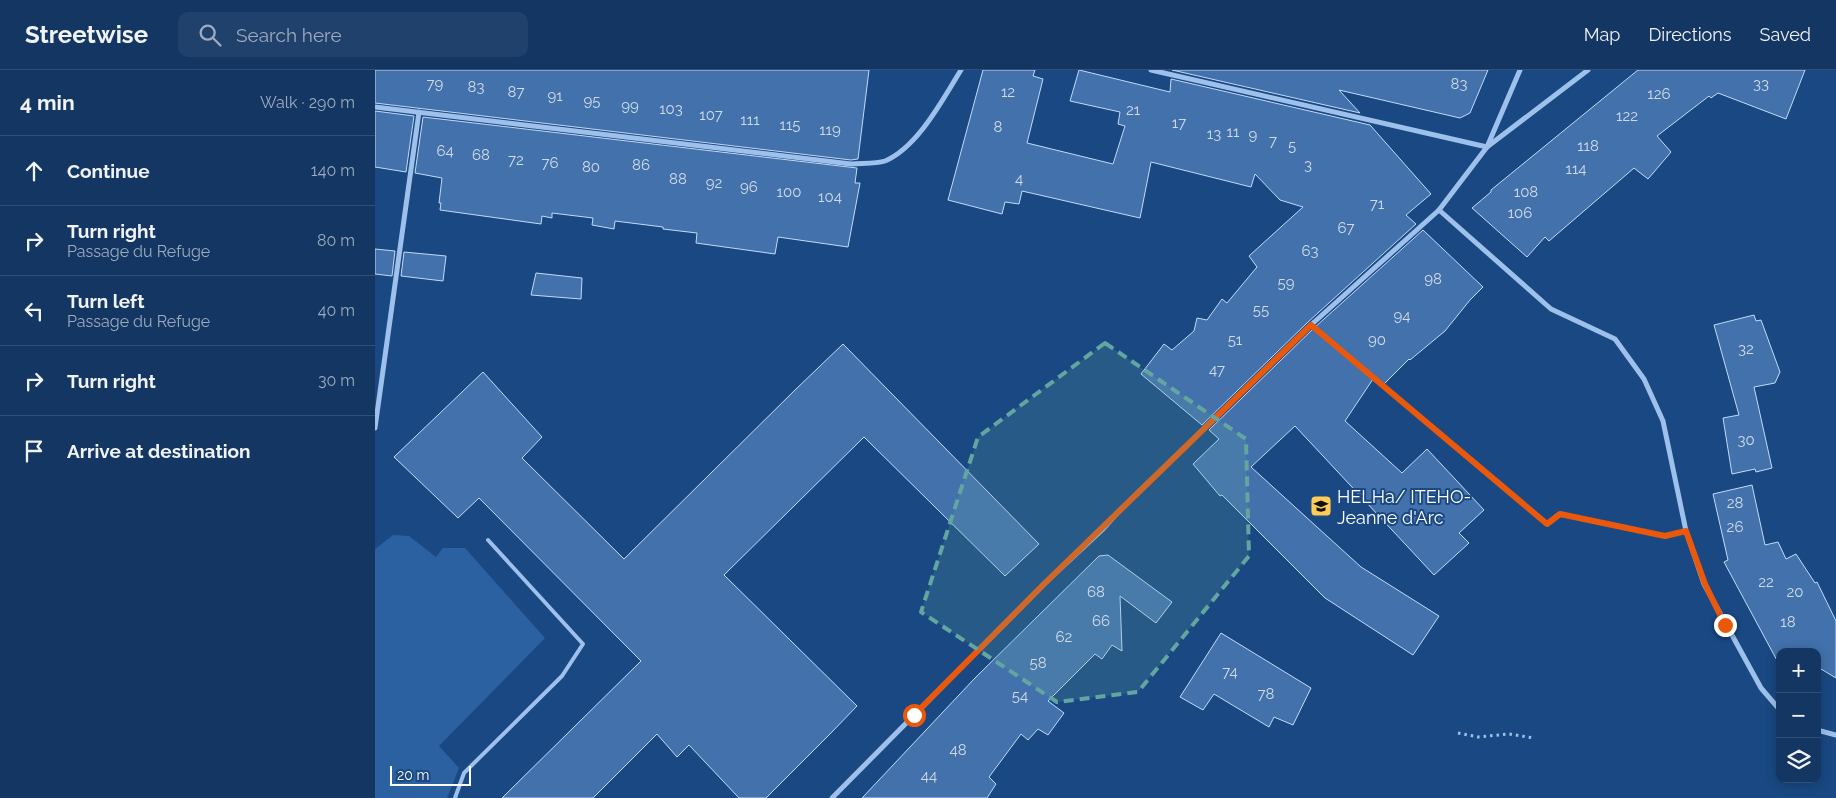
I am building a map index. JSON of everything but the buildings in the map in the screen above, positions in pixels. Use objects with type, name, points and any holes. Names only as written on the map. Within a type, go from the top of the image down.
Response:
[{"type":"street","points":[[375,108],[851,164],[885,161],[908,146],[932,116],[961,70]]},
{"type":"street","points":[[1151,70],[1487,147],[1589,70]]},
{"type":"street","points":[[832,798],[1037,591],[1311,325],[1439,210],[1487,147],[1520,70]]},
{"type":"street","points":[[375,428],[419,112]]},
{"type":"street","points":[[1439,210],[1551,309],[1615,339],[1644,379],[1663,421],[1686,531],[1705,584],[1725,625],[1761,688],[1776,705]]},
{"type":"street","points":[[1821,731],[1836,735]]},
{"type":"lane","points":[[455,798],[464,773],[562,676],[583,644],[488,540]]},
{"type":"path","points":[[1311,325],[1547,524],[1560,514],[1665,536],[1686,531]]},
{"type":"path","points":[[1458,732],[1478,737],[1509,734],[1534,738]]},
{"type":"highlighted area","points":[[1105,343],[1246,439],[1249,556],[1138,692],[1057,702],[921,612],[978,437]]},
{"type":"shaded area","points":[[393,535],[409,536],[436,557],[443,548],[465,548],[545,638],[439,746],[459,768],[447,798],[375,798],[375,549]]},
{"type":"place","name":"HELHa/ ITEHO- Jeanne d'Arc","points":[[1321,506]]},
{"type":"route","points":[[914,715],[1044,584],[1102,530],[1120,510],[1311,325],[1547,524],[1560,514],[1665,536],[1686,531],[1705,584],[1725,625]]}]
